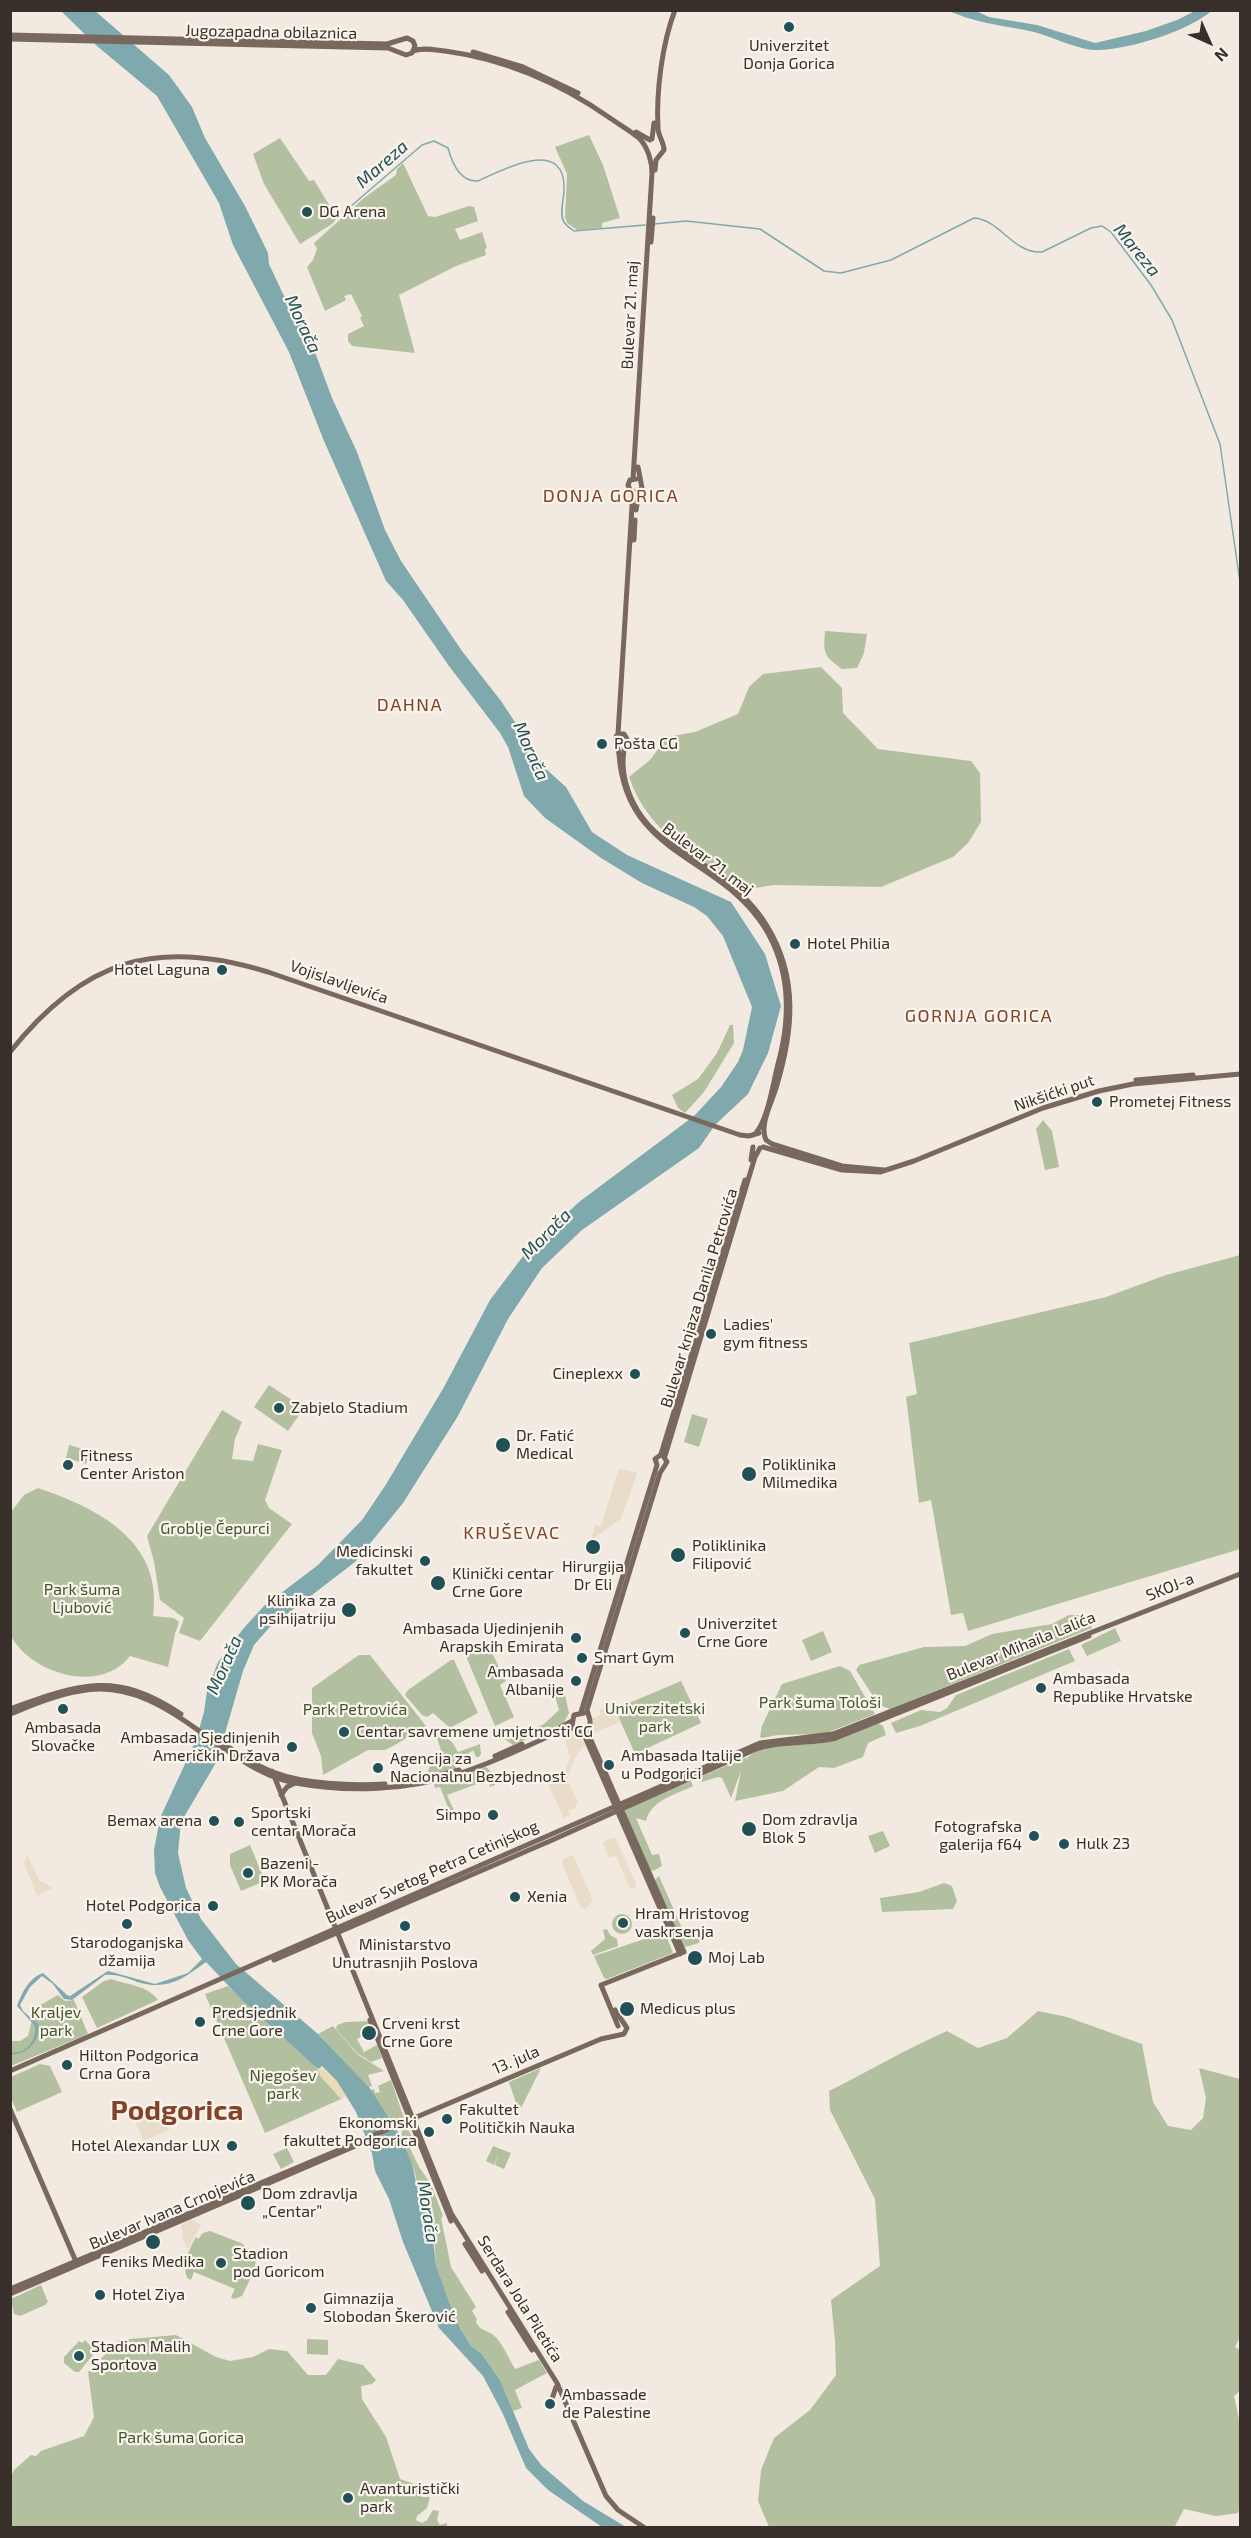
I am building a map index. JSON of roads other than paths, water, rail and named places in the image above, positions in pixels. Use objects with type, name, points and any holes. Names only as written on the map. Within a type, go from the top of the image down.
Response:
[{"type":"main road","points":[[647,152],[654,125],[658,64],[673,10]]},
{"type":"main road","points":[[661,141],[635,131],[582,95],[533,70],[488,56],[414,42],[407,38],[400,41],[398,47],[400,52],[406,55],[422,49],[473,56],[538,77],[596,108],[638,138],[652,157],[658,156],[664,150],[658,126],[663,61],[673,10]]},
{"type":"main road","points":[[10,37],[140,40]]},
{"type":"main road","name":"Jugozapadna obilaznica","points":[[140,40],[387,44],[400,41]]},
{"type":"main road","name":"Jugozapadna obilaznica","points":[[140,40],[388,48],[400,52]]},
{"type":"main road","points":[[413,51],[414,42]]},
{"type":"main road","points":[[635,131],[647,134],[654,125]]},
{"type":"main road","name":"Bulevar 21. maj","points":[[621,734],[632,492],[628,485],[633,479],[652,173],[647,152]]},
{"type":"main road","name":"Bulevar 21. maj","points":[[621,734],[636,497],[642,486],[638,469],[655,162],[658,156]]},
{"type":"main road","points":[[633,479],[640,481]]},
{"type":"main road","points":[[632,492],[639,492]]},
{"type":"main road","name":"Bulevar 21. maj","points":[[621,734],[615,738],[625,790],[643,823],[663,843],[733,891],[754,913],[771,940],[783,972],[788,1004],[779,1069],[760,1126],[755,1134]]},
{"type":"main road","name":"Bulevar 21. maj","points":[[621,734],[627,739],[622,760],[625,780],[633,801],[646,822],[664,839],[711,869],[739,892],[762,918],[774,937],[786,969],[791,1003],[790,1029],[764,1126],[765,1138]]},
{"type":"main road","points":[[617,744],[625,744]]},
{"type":"main road","name":"Vojislavljevića","points":[[10,1052],[26,1032],[58,1000],[95,976],[118,966],[148,959],[201,957],[231,961],[268,972],[737,1134]]},
{"type":"main road","name":"Nikšićki put","points":[[752,1145],[842,1170],[869,1173],[914,1161],[1043,1108],[1119,1086],[1240,1072]]},
{"type":"main road","points":[[737,1134],[755,1134]]},
{"type":"main road","points":[[737,1134],[752,1145]]},
{"type":"main road","name":"Nikšićki put","points":[[755,1134],[771,1143],[842,1166],[884,1170]]},
{"type":"main road","name":"Bulevar knjaza Danila Petrovića","points":[[581,1712],[660,1466],[667,1462],[663,1455],[755,1134]]},
{"type":"main road","name":"Bulevar knjaza Danila Petrovića","points":[[660,1466],[655,1459],[663,1455],[755,1157],[762,1148],[765,1138]]},
{"type":"main road","name":"Bulevar knjaza Danila Petrovića","points":[[588,1715],[588,1707],[660,1466]]},
{"type":"main road","name":"SKOJ-a","points":[[1110,1625],[1240,1574]]},
{"type":"main road","name":"Bulevar Mihaila Lalića","points":[[619,1808],[760,1743],[833,1734],[1110,1625]]},
{"type":"main road","points":[[10,1709],[64,1690],[100,1684],[124,1687],[157,1701],[230,1750],[273,1774],[295,1783],[371,1788],[425,1782],[472,1769],[567,1728],[577,1730],[589,1727]]},
{"type":"main road","points":[[10,1714],[65,1694],[94,1689],[122,1691],[157,1701]]},
{"type":"main road","points":[[602,1984],[682,1953],[590,1738],[588,1715],[581,1712],[574,1715],[572,1721],[585,1737],[619,1808]]},
{"type":"main road","points":[[230,1750],[273,1774],[305,1780],[378,1784],[415,1780],[473,1765],[572,1721]]},
{"type":"main road","points":[[262,1767],[269,1761]]},
{"type":"main road","points":[[273,1774],[409,2121]]},
{"type":"main road","points":[[281,1795],[287,1787],[295,1783]]},
{"type":"main road","name":"Bulevar Svetog Petra Cetinjskog","points":[[10,2073],[619,1808]]},
{"type":"main road","points":[[608,1994],[609,1986],[614,1979]]},
{"type":"main road","points":[[602,1984],[608,1994],[619,2029]]},
{"type":"main road","points":[[602,1984],[619,2029]]},
{"type":"main road","name":"13. jula","points":[[409,2121],[619,2029]]},
{"type":"main road","points":[[10,2109],[76,2263]]},
{"type":"main road","name":"Bulevar Ivana Crnojevića","points":[[10,2289],[409,2121]]},
{"type":"main road","name":"Serdara Jola Piletića","points":[[409,2121],[454,2219],[564,2399],[606,2496],[618,2510],[645,2528]]},
{"type":"main road","name":"Serdara Jola Piletića","points":[[409,2121],[447,2214],[556,2385]]},
{"type":"main road","name":"Bulevar Ivana Crnojevića","points":[[10,2294],[76,2263]]},
{"type":"main road","points":[[552,2399],[556,2385]]},
{"type":"water","name":"Morača","points":[[94,10],[169,75],[192,107],[205,138],[245,206],[268,253],[269,264],[283,294],[309,336],[332,398],[357,452],[385,530],[401,561],[462,651],[501,701],[546,769],[566,787],[592,832],[627,855],[731,902],[765,954],[781,1006],[768,1053],[748,1094],[715,1125],[699,1148],[582,1230],[542,1268],[508,1319],[458,1416],[403,1503],[355,1562],[269,1628],[254,1645],[243,1671],[217,1761],[181,1822],[178,1853],[186,1888],[201,1919],[236,1964],[318,2034],[369,2087],[401,2137],[412,2164],[419,2195],[431,2224],[436,2265],[456,2321],[471,2346],[482,2354],[500,2380],[529,2449],[542,2466],[583,2501],[626,2527],[602,2527],[548,2490],[526,2468],[503,2414],[483,2376],[439,2328],[403,2242],[389,2199],[375,2171],[372,2153],[356,2112],[337,2081],[322,2066],[318,2069],[241,1999],[206,1962],[190,1974],[166,1984],[157,1985],[148,1984],[105,1975],[72,2000],[64,1999],[53,1984],[42,1976],[30,1987],[20,2005],[23,2011],[38,2024],[38,2035],[27,2050],[16,2054],[10,2052],[21,2052],[29,2046],[34,2037],[35,2026],[17,2006],[27,1986],[38,1975],[43,1973],[70,1996],[108,1971],[155,1984],[188,1973],[202,1959],[188,1940],[160,1887],[155,1873],[154,1850],[160,1818],[196,1740],[207,1691],[218,1662],[264,1606],[318,1565],[362,1520],[444,1387],[490,1300],[527,1251],[579,1202],[694,1116],[721,1087],[738,1062],[743,1050],[752,1007],[723,936],[707,916],[694,907],[642,883],[601,858],[545,818],[524,796],[508,747],[500,733],[403,600],[386,581],[324,441],[289,352],[233,245],[219,203],[157,96],[97,46],[61,11]]},
{"type":"water","points":[[949,11],[976,11],[989,17],[1037,25],[1095,43],[1146,31],[1195,11],[1211,11],[1187,26],[1152,40],[1099,50],[1086,49],[1034,32],[981,22]]},
{"type":"waterway","name":"Mareza","points":[[343,213],[422,145],[434,141],[448,148],[458,170],[466,178],[472,180],[478,181],[517,164],[532,161],[545,160],[555,164],[562,174],[563,219],[574,231],[645,225]]},
{"type":"waterway","name":"Mareza","points":[[654,224],[686,221],[760,229],[824,271],[841,273],[891,260],[974,218],[992,224],[1023,248],[1042,252],[1091,228],[1102,226],[1111,232],[1151,285],[1172,320],[1220,444],[1240,582]]},
{"type":"place","name":"Univerzitet Donja Gorica","points":[[789,27]]},
{"type":"place","name":"DG Arena","points":[[307,212]]},
{"type":"place","name":"Pošta CG","points":[[602,744]]},
{"type":"place","name":"Hotel Philia","points":[[795,944]]},
{"type":"place","name":"Hotel Laguna","points":[[222,970]]},
{"type":"place","name":"Prometej Fitness","points":[[1097,1102]]},
{"type":"place","name":"Ladies' gym fitness","points":[[711,1334]]},
{"type":"place","name":"Cineplexx","points":[[635,1374]]},
{"type":"place","name":"Zabjelo Stadium","points":[[279,1408]]},
{"type":"place","name":"Dr. Fatić Medical","points":[[503,1445]]},
{"type":"place","name":"Fitness Center Ariston","points":[[68,1465]]},
{"type":"place","name":"Poliklinika Milmedika","points":[[749,1474]]},
{"type":"place","name":"Hirurgija Dr Eli","points":[[593,1547]]},
{"type":"place","name":"Poliklinika Filipović","points":[[678,1555]]},
{"type":"place","name":"Medicinski fakultet","points":[[425,1561]]},
{"type":"place","name":"Klinički centar Crne Gore","points":[[438,1583]]},
{"type":"place","name":"Klinika za psihijatriju","points":[[349,1610]]},
{"type":"place","name":"Univerzitet Crne Gore","points":[[685,1633]]},
{"type":"place","name":"Ambasada Ujedinjenih Arapskih Emirata","points":[[576,1638]]},
{"type":"place","name":"Smart Gym","points":[[582,1658]]},
{"type":"place","name":"Ambasada Albanije","points":[[576,1681]]},
{"type":"place","name":"Ambasada Republike Hrvatske","points":[[1041,1688]]},
{"type":"place","name":"Ambasada Slovačke","points":[[63,1709]]},
{"type":"place","name":"Centar savremene umjetnosti CG","points":[[344,1732]]},
{"type":"place","name":"Ambasada Sjedinjenih Američkih Država","points":[[292,1747]]},
{"type":"place","name":"Ambasada Italije u Podgorici","points":[[609,1765]]},
{"type":"place","name":"Agencija za Nacionalnu Bezbjednost","points":[[378,1768]]},
{"type":"place","name":"Simpo","points":[[493,1815]]},
{"type":"place","name":"Bemax arena","points":[[214,1821]]},
{"type":"place","name":"Sportski centar Morača","points":[[239,1822]]},
{"type":"place","name":"Dom zdravlja Blok 5","points":[[749,1829]]},
{"type":"place","name":"Fotografska galerija f64","points":[[1034,1836]]},
{"type":"place","name":"Hulk 23","points":[[1064,1844]]},
{"type":"place","name":"Bazeni - PK Morača","points":[[248,1873]]},
{"type":"place","name":"Xenia","points":[[515,1897]]},
{"type":"place","name":"Hotel Podgorica","points":[[213,1906]]},
{"type":"place","name":"Hram Hristovog vaskrsenja","points":[[623,1923]]},
{"type":"place","name":"Starodoganjska džamija","points":[[127,1924]]},
{"type":"place","name":"Ministarstvo Unutrasnjih Poslova","points":[[405,1926]]},
{"type":"place","name":"Moj Lab","points":[[695,1958]]},
{"type":"place","name":"Medicus plus","points":[[627,2009]]},
{"type":"place","name":"Predsjednik Crne Gore","points":[[200,2022]]},
{"type":"place","name":"Crveni krst Crne Gore","points":[[369,2033]]},
{"type":"place","name":"Hilton Podgorica Crna Gora","points":[[67,2065]]},
{"type":"place","name":"Fakultet Političkih Nauka","points":[[447,2119]]},
{"type":"place","name":"Ekonomski fakultet Podgorica","points":[[429,2132]]},
{"type":"place","name":"Hotel Alexandar LUX","points":[[232,2146]]},
{"type":"place","name":"Dom zdravlja „Centar”","points":[[248,2203]]},
{"type":"place","name":"Feniks Medika","points":[[153,2242]]},
{"type":"place","name":"Stadion pod Goricom","points":[[221,2263]]},
{"type":"place","name":"Hotel Ziya","points":[[100,2295]]},
{"type":"place","name":"Gimnazija Slobodan Škerović","points":[[311,2308]]},
{"type":"place","name":"Stadion Malih Sportova","points":[[79,2356]]},
{"type":"place","name":"Ambassade de Palestine","points":[[550,2404]]},
{"type":"place","name":"Avanturistički park","points":[[348,2498]]},
{"type":"district","name":"DONJA GORICA","points":[[611,496]]},
{"type":"district","name":"DAHNA","points":[[410,705]]},
{"type":"district","name":"GORNJA GORICA","points":[[979,1016]]},
{"type":"district","name":"KRUŠEVAC","points":[[512,1533]]},
{"type":"district","name":"Podgorica","points":[[177,2111]]},
{"type":"park label","name":"Groblje Čepurci","points":[[215,1529]]},
{"type":"park label","name":"Park šuma Ljubović","points":[[82,1599]]},
{"type":"park label","name":"Park šuma Tološi","points":[[820,1703]]},
{"type":"park label","name":"Park Petrovića","points":[[355,1710]]},
{"type":"park label","name":"Univerzitetski park","points":[[655,1718]]},
{"type":"park label","name":"Kraljev park","points":[[56,2022]]},
{"type":"park label","name":"Njegošev park","points":[[283,2085]]},
{"type":"park label","name":"Park šuma Gorica","points":[[181,2438]]}]
